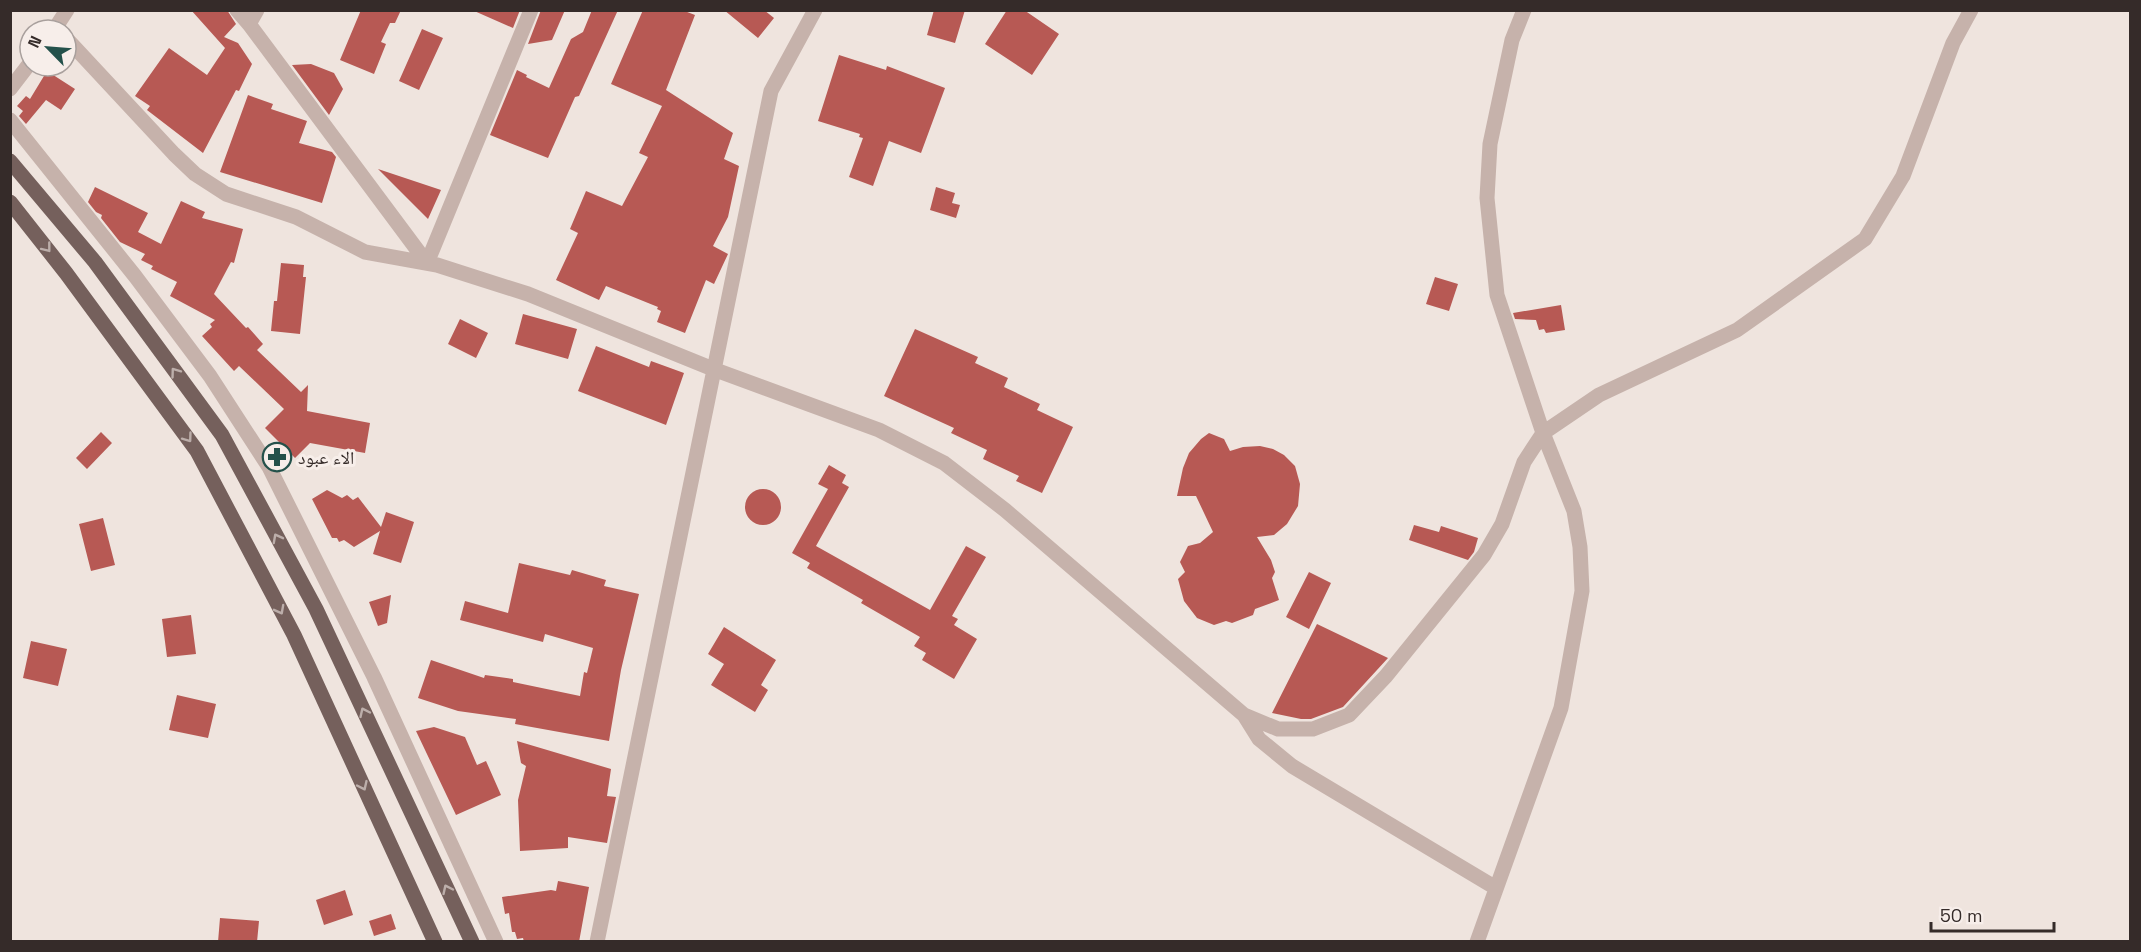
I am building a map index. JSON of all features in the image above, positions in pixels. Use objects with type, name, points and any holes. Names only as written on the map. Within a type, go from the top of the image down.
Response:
[{"type":"main road","points":[[10,161],[95,262],[222,435],[316,609],[472,942]]},
{"type":"main road","points":[[10,202],[66,273],[197,451],[294,635],[435,942]]},
{"type":"street","points":[[237,10],[253,17],[427,262]]},
{"type":"street","points":[[427,262],[531,10]]},
{"type":"street","points":[[597,942],[771,91],[815,10]]},
{"type":"street","points":[[1477,942],[1562,708],[1582,591],[1580,547],[1574,511],[1543,433],[1497,295],[1487,198],[1490,144],[1512,40],[1524,10]]},
{"type":"street","points":[[78,52],[174,154],[195,174],[226,194],[296,217],[366,252],[427,262],[528,294],[713,369],[879,430],[944,463],[1005,510],[1244,715],[1278,729],[1313,729],[1349,715],[1386,676],[1484,555],[1502,524],[1524,462],[1543,433],[1599,395],[1737,330],[1865,239],[1903,176],[1953,43],[1971,10]]},
{"type":"street","points":[[10,120],[142,285],[210,376],[269,466],[374,676],[496,942]]},
{"type":"street","points":[[1244,715],[1259,740],[1292,766],[1496,888]]},
{"type":"building","points":[[191,10],[227,10],[236,24],[224,37],[238,43],[252,64],[203,153],[147,110],[150,106],[135,96],[169,48],[207,75],[225,48]]},
{"type":"building","points":[[361,10],[401,10],[395,23],[390,23],[381,42],[386,44],[374,74],[340,60]]},
{"type":"building","points":[[472,10],[520,10],[513,28]]},
{"type":"building","points":[[541,10],[565,10],[552,40],[528,44]]},
{"type":"building","points":[[592,10],[618,10],[548,158],[490,135],[517,70],[549,88],[571,39],[583,32]]},
{"type":"building","points":[[643,10],[682,10],[695,15],[666,90],[733,133],[724,159],[739,166],[728,217],[713,246],[728,254],[714,284],[706,280],[685,333],[657,322],[661,311],[657,309],[658,307],[606,286],[599,300],[556,280],[578,233],[570,229],[586,191],[622,206],[648,157],[639,153],[662,106],[611,84]]},
{"type":"building","points":[[724,10],[764,10],[774,18],[758,38]]},
{"type":"building","points":[[934,10],[965,10],[955,43],[927,35]]},
{"type":"building","points":[[1007,10],[1024,10],[1059,34],[1032,75],[985,44]]},
{"type":"building","points":[[422,29],[443,38],[419,90],[399,81]]},
{"type":"building","points":[[839,55],[886,70],[887,66],[945,88],[921,153],[889,141],[873,186],[849,177],[863,138],[859,137],[860,134],[818,121]]},
{"type":"building","points":[[311,64],[334,73],[343,89],[329,115],[292,65]]},
{"type":"building","points":[[43,78],[58,78],[75,89],[61,110],[46,100],[26,124],[19,116],[23,111],[17,106],[26,96],[30,99]]},
{"type":"building","points":[[248,95],[273,104],[271,109],[307,121],[299,143],[332,152],[336,157],[322,203],[220,172]]},
{"type":"building","points":[[378,169],[441,190],[428,219]]},
{"type":"building","points":[[95,187],[148,213],[138,232],[161,244],[181,201],[205,212],[202,218],[243,229],[234,263],[231,262],[214,294],[263,344],[257,350],[301,392],[308,385],[307,411],[370,423],[365,453],[310,443],[295,458],[265,428],[284,409],[239,366],[234,371],[202,336],[212,327],[210,324],[215,320],[170,296],[177,282],[151,269],[153,266],[141,260],[145,254],[120,242],[101,218],[102,215],[96,212],[88,202]]},
{"type":"building","points":[[936,187],[955,193],[952,203],[960,205],[956,218],[930,210]]},
{"type":"building","points":[[281,263],[304,265],[303,277],[306,277],[300,334],[271,331]]},
{"type":"building","points":[[1435,277],[1458,284],[1449,311],[1426,304]]},
{"type":"building","points":[[1561,305],[1565,330],[1546,333],[1544,329],[1539,330],[1536,320],[1515,319],[1513,313]]},
{"type":"building","points":[[523,314],[577,329],[568,359],[515,344]]},
{"type":"building","points":[[460,319],[488,333],[476,358],[448,344]]},
{"type":"building","points":[[915,329],[978,357],[975,363],[1008,378],[1004,387],[1040,404],[1037,410],[1073,427],[1042,493],[1016,481],[1019,476],[983,459],[987,450],[951,433],[954,428],[884,396]]},
{"type":"building","points":[[596,346],[649,367],[651,361],[684,373],[666,425],[578,391]]},
{"type":"building","points":[[101,432],[112,443],[87,469],[76,458]]},
{"type":"building","points":[[1209,433],[1224,439],[1230,451],[1243,447],[1260,446],[1284,455],[1295,466],[1300,484],[1298,506],[1287,524],[1274,535],[1257,537],[1271,560],[1275,572],[1272,578],[1279,600],[1255,609],[1253,615],[1232,623],[1226,621],[1214,625],[1197,618],[1184,601],[1178,579],[1185,572],[1180,562],[1188,546],[1200,543],[1213,532],[1196,496],[1177,496],[1189,453]]},
{"type":"building","points":[[829,465],[846,475],[842,483],[849,487],[816,546],[930,610],[966,546],[986,557],[952,616],[958,619],[954,625],[977,639],[954,679],[922,660],[926,653],[914,646],[920,637],[861,603],[863,600],[807,568],[810,563],[792,553],[828,489],[818,484]]},
{"type":"building","points":[[763,489],[776,494],[781,507],[776,520],[763,525],[750,520],[745,507],[750,494]]},
{"type":"building","points":[[327,490],[342,498],[347,495],[353,500],[358,497],[381,527],[386,512],[414,522],[401,563],[373,554],[380,531],[354,547],[344,540],[339,542],[337,538],[332,538],[312,499]]},
{"type":"building","points":[[103,518],[115,565],[91,571],[79,524]]},
{"type":"building","points":[[1414,525],[1439,532],[1441,526],[1478,538],[1474,552],[1468,560],[1409,540]]},
{"type":"building","points":[[519,563],[570,575],[572,570],[606,580],[604,586],[639,594],[621,670],[609,741],[515,724],[516,719],[458,711],[418,698],[431,660],[484,678],[485,675],[513,679],[513,682],[580,696],[584,672],[587,673],[593,648],[545,634],[543,642],[460,620],[465,601],[508,613]]},
{"type":"building","points":[[1309,572],[1331,583],[1309,629],[1286,617]]},
{"type":"building","points":[[391,595],[387,623],[378,626],[369,602]]},
{"type":"building","points":[[191,615],[196,654],[167,657],[162,619]]},
{"type":"building","points":[[1317,624],[1388,658],[1343,707],[1311,719],[1272,713]]},
{"type":"building","points":[[724,627],[776,660],[761,685],[768,690],[755,712],[711,685],[724,664],[708,654]]},
{"type":"building","points":[[31,641],[67,649],[58,686],[23,678]]},
{"type":"building","points":[[177,695],[216,704],[208,738],[169,730]]},
{"type":"building","points":[[434,727],[465,737],[477,765],[486,761],[501,795],[456,815],[416,731]]},
{"type":"building","points":[[517,741],[611,769],[607,796],[616,797],[607,843],[568,837],[568,848],[520,851],[518,800],[526,766],[521,763]]},
{"type":"building","points":[[558,881],[589,887],[579,942],[524,942],[523,938],[517,939],[515,932],[512,932],[509,913],[505,914],[502,897],[556,891]]},
{"type":"building","points":[[345,890],[353,915],[324,925],[316,900]]},
{"type":"building","points":[[391,914],[396,929],[374,936],[369,921]]},
{"type":"building","points":[[220,918],[259,921],[257,942],[218,942]]},
{"type":"place","name":"الاء عبود","points":[[277,457]]}]
